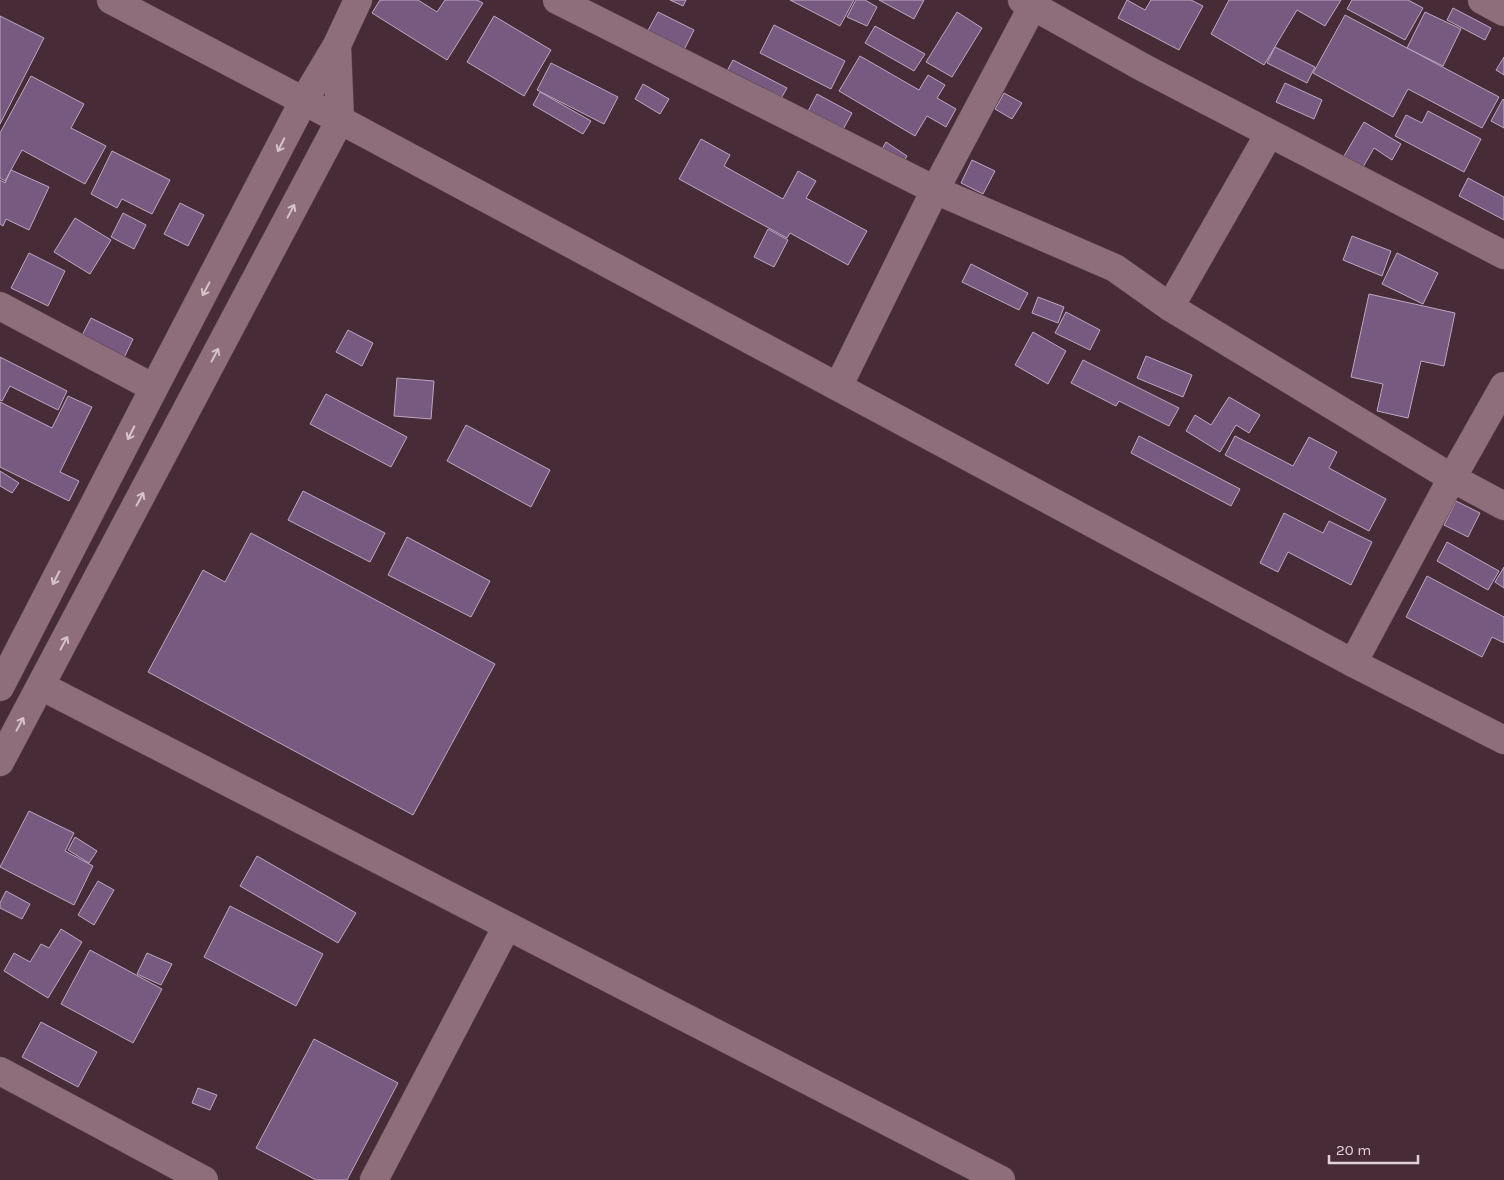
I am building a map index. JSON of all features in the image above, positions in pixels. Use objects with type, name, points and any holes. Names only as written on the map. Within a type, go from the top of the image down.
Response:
[{"type":"street","points":[[111,0],[340,120],[1353,663],[1504,740]]},
{"type":"street","points":[[4,672],[303,102],[336,45],[358,0]]},
{"type":"street","points":[[557,0],[936,190],[1114,268],[1170,307],[1452,478],[1504,506]]},
{"type":"street","points":[[1482,0],[1504,12]]},
{"type":"street","points":[[838,387],[1031,2],[1144,68],[1504,255]]},
{"type":"street","points":[[0,762],[340,120],[336,45]]},
{"type":"street","points":[[1170,307],[1269,134]]},
{"type":"street","points":[[0,306],[154,388]]},
{"type":"street","points":[[1353,663],[1452,478],[1504,386]]},
{"type":"street","points":[[41,686],[507,926],[966,1172],[1001,1180]]},
{"type":"street","points":[[374,1180],[507,926]]},
{"type":"street","points":[[0,1071],[204,1180]]},
{"type":"building","points":[[380,0],[418,0],[437,12],[445,0],[477,0],[483,3],[447,60],[372,13]]},
{"type":"building","points":[[670,0],[686,0],[683,6]]},
{"type":"building","points":[[790,0],[854,0],[840,26]]},
{"type":"building","points":[[856,0],[865,0],[877,7],[867,26],[847,17]]},
{"type":"building","points":[[879,0],[924,0],[914,19]]},
{"type":"building","points":[[1127,0],[1145,10],[1151,0],[1191,0],[1203,6],[1179,50],[1118,18]]},
{"type":"building","points":[[1229,0],[1341,0],[1325,26],[1297,10],[1264,65],[1211,34]]},
{"type":"building","points":[[1352,0],[1408,0],[1423,8],[1405,40],[1347,9]]},
{"type":"building","points":[[1453,8],[1491,28],[1485,40],[1447,20]]},
{"type":"building","points":[[658,12],[694,30],[683,52],[646,34]]},
{"type":"building","points":[[957,12],[982,28],[952,77],[926,62]]},
{"type":"building","points":[[1425,12],[1461,29],[1443,66],[1407,48]]},
{"type":"building","points":[[1345,15],[1499,97],[1482,128],[1408,89],[1393,117],[1313,73]]},
{"type":"building","points":[[0,16],[44,38],[0,124]]},
{"type":"building","points":[[494,16],[551,50],[524,96],[467,62]]},
{"type":"building","points":[[774,25],[845,61],[831,89],[760,53]]},
{"type":"building","points":[[875,26],[925,54],[914,71],[865,43]]},
{"type":"building","points":[[1275,47],[1315,67],[1307,83],[1267,63]]},
{"type":"building","points":[[860,56],[919,90],[928,75],[945,85],[937,98],[956,109],[946,127],[927,116],[915,136],[839,91]]},
{"type":"building","points":[[1504,57],[1504,75],[1496,70]]},
{"type":"building","points":[[733,60],[787,88],[775,109],[721,82]]},
{"type":"building","points":[[551,63],[618,97],[604,124],[537,90]]},
{"type":"building","points":[[31,76],[84,104],[71,128],[106,146],[85,184],[22,150],[5,181],[0,178],[0,133]]},
{"type":"building","points":[[1285,83],[1322,100],[1314,119],[1276,102]]},
{"type":"building","points":[[643,84],[669,99],[660,114],[635,99]]},
{"type":"building","points":[[540,92],[591,121],[583,134],[533,105]]},
{"type":"building","points":[[1004,93],[1022,103],[1012,119],[995,109]]},
{"type":"building","points":[[817,94],[852,113],[839,137],[804,119]]},
{"type":"building","points":[[1504,100],[1504,128],[1491,121]]},
{"type":"building","points":[[1428,111],[1481,139],[1464,172],[1395,136],[1406,115],[1422,123]]},
{"type":"building","points":[[1364,122],[1401,144],[1392,160],[1374,148],[1363,167],[1344,156]]},
{"type":"building","points":[[701,139],[730,155],[724,166],[783,199],[798,171],[816,181],[806,198],[867,231],[848,265],[790,233],[787,238],[679,179]]},
{"type":"building","points":[[886,142],[907,156],[899,170],[877,158]]},
{"type":"building","points":[[112,151],[170,180],[152,214],[122,199],[117,208],[91,194]]},
{"type":"building","points":[[972,160],[995,171],[983,194],[961,183]]},
{"type":"building","points":[[11,170],[49,187],[29,230],[6,219],[3,226],[0,224],[0,180],[5,183]]},
{"type":"building","points":[[1468,178],[1504,197],[1504,220],[1459,196]]},
{"type":"building","points":[[180,203],[204,215],[188,246],[164,234]]},
{"type":"building","points":[[123,213],[146,225],[134,249],[111,237]]},
{"type":"building","points":[[75,218],[111,240],[90,274],[54,252]]},
{"type":"building","points":[[768,229],[788,240],[774,267],[754,257]]},
{"type":"building","points":[[1352,236],[1391,251],[1382,276],[1343,260]]},
{"type":"building","points":[[29,253],[65,271],[48,306],[11,288]]},
{"type":"building","points":[[1397,253],[1438,273],[1423,304],[1382,284]]},
{"type":"building","points":[[971,264],[1028,293],[1019,310],[962,282]]},
{"type":"building","points":[[1369,294],[1455,313],[1444,366],[1421,361],[1408,418],[1377,411],[1383,384],[1351,377]]},
{"type":"building","points":[[1038,297],[1064,307],[1058,323],[1032,313]]},
{"type":"building","points":[[1066,312],[1100,330],[1090,350],[1055,333]]},
{"type":"building","points":[[91,318],[133,339],[122,362],[79,341]]},
{"type":"building","points":[[348,330],[373,343],[362,366],[336,352]]},
{"type":"building","points":[[1033,332],[1066,351],[1048,384],[1015,365]]},
{"type":"building","points":[[1146,356],[1192,375],[1183,397],[1137,378]]},
{"type":"building","points":[[0,357],[67,391],[58,410],[10,386],[2,401],[0,400]]},
{"type":"building","points":[[1083,360],[1179,408],[1169,426],[1119,401],[1116,406],[1071,383]]},
{"type":"building","points":[[397,378],[434,381],[431,419],[394,416]]},
{"type":"building","points":[[326,394],[407,437],[391,467],[310,424]]},
{"type":"building","points":[[68,396],[92,407],[60,472],[79,481],[69,501],[0,467],[0,402],[52,428]]},
{"type":"building","points":[[1229,397],[1260,415],[1249,433],[1236,425],[1220,452],[1186,431],[1195,415],[1211,425]]},
{"type":"building","points":[[466,425],[550,470],[531,507],[447,461]]},
{"type":"building","points":[[1139,436],[1240,489],[1231,506],[1131,453]]},
{"type":"building","points":[[1235,436],[1293,466],[1309,437],[1337,452],[1329,468],[1386,499],[1369,531],[1225,455]]},
{"type":"building","points":[[0,471],[19,483],[12,493],[0,486]]},
{"type":"building","points":[[303,491],[385,533],[370,562],[288,520]]},
{"type":"building","points":[[1456,501],[1480,513],[1468,537],[1444,525]]},
{"type":"building","points":[[1284,513],[1323,533],[1329,521],[1372,542],[1351,585],[1288,552],[1278,572],[1260,563]]},
{"type":"building","points":[[251,533],[495,664],[413,815],[148,672],[203,570],[225,582]]},
{"type":"building","points":[[407,537],[490,581],[471,617],[388,575]]},
{"type":"building","points":[[1447,542],[1499,571],[1488,590],[1437,561]]},
{"type":"building","points":[[1504,567],[1504,588],[1495,582]]},
{"type":"building","points":[[1427,576],[1504,617],[1504,643],[1492,637],[1482,657],[1406,617]]},
{"type":"building","points":[[29,811],[74,833],[65,851],[93,866],[74,905],[0,867]]},
{"type":"building","points":[[75,837],[97,851],[89,863],[68,850]]},
{"type":"building","points":[[257,856],[356,913],[338,943],[240,886]]},
{"type":"building","points":[[98,881],[114,890],[94,925],[78,915]]},
{"type":"building","points":[[6,891],[30,904],[22,919],[0,908],[0,903]]},
{"type":"building","points":[[230,906],[323,954],[296,1006],[204,957]]},
{"type":"building","points":[[61,929],[82,942],[48,998],[4,971],[14,953],[30,962],[41,944],[49,948]]},
{"type":"building","points":[[90,950],[162,989],[133,1043],[61,1004]]},
{"type":"building","points":[[147,953],[172,964],[161,985],[137,974]]},
{"type":"building","points":[[41,1022],[97,1052],[78,1087],[22,1057]]},
{"type":"building","points":[[314,1039],[398,1083],[347,1180],[316,1180],[256,1148]]},
{"type":"building","points":[[198,1088],[217,1095],[210,1110],[192,1103]]}]
